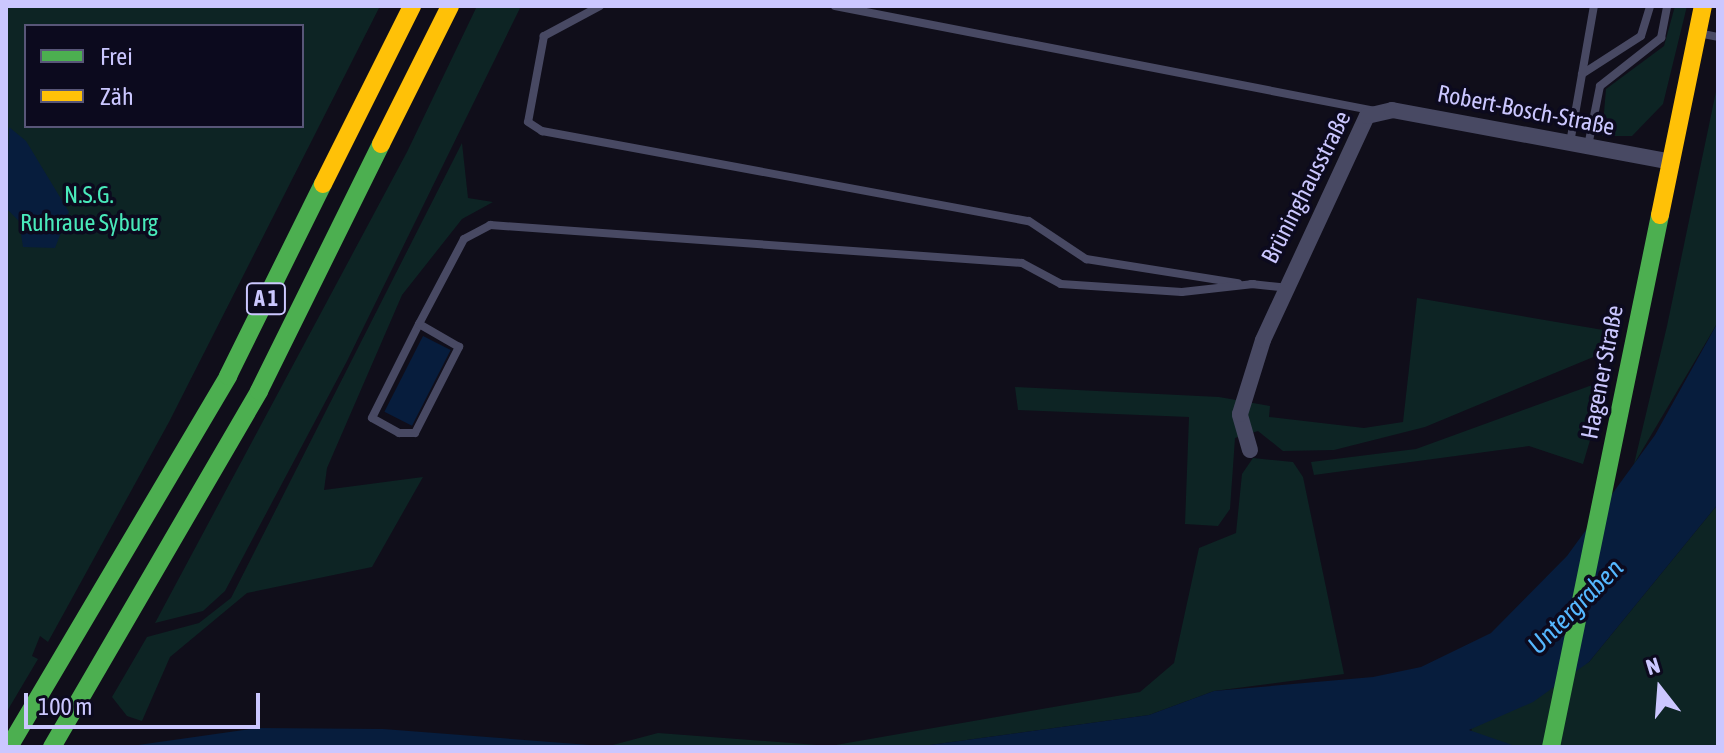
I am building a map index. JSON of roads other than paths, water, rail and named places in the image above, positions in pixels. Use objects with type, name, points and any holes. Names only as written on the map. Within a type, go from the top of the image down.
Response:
[{"type":"main road","name":"A 1","points":[[9,747],[110,586],[228,376],[412,6]]},
{"type":"main road","name":"A 1","points":[[52,747],[155,578],[259,391],[450,6]]},
{"type":"main road","name":"Hagener Straße","points":[[1551,747],[1616,431],[1667,161],[1703,6]]},
{"type":"street","name":"Robert-Bosch-Straße","points":[[1375,111],[1667,161]]},
{"type":"street","name":"Brüninghausstraße","points":[[1250,450],[1240,414],[1282,287],[1360,126],[1375,111]]},
{"type":"lane","name":"Brüninghausstraße","points":[[600,6],[544,36],[528,122],[542,131],[1029,221],[1086,259],[1282,287]]},
{"type":"lane","points":[[835,6],[1375,111]]},
{"type":"lane","points":[[1570,143],[1594,6]]},
{"type":"lane","points":[[1582,74],[1641,36],[1650,6]]},
{"type":"lane","points":[[1588,147],[1600,86],[1661,38],[1667,6]]},
{"type":"lane","points":[[1697,33],[1718,37]]},
{"type":"lane","points":[[419,324],[459,347],[415,433],[399,433],[372,418],[419,324],[464,239],[490,225],[1022,263],[1061,284],[1182,292],[1254,284]]},
{"type":"water","points":[[9,127],[26,141],[69,212],[55,248],[23,247],[19,221],[6,208]]},
{"type":"water","name":"Untergraben","points":[[1718,322],[1718,504],[1589,662],[1533,702],[1469,730],[1518,747],[915,747],[1149,715],[1214,691],[1373,677],[1421,667],[1491,633],[1567,556],[1655,435]]},
{"type":"water","points":[[423,336],[451,350],[412,426],[384,412]]},
{"type":"water","points":[[257,728],[383,729],[616,747],[124,747]]},
{"type":"park label","name":"N.S.G. Ruhraue Syburg","points":[[89,209]]}]
